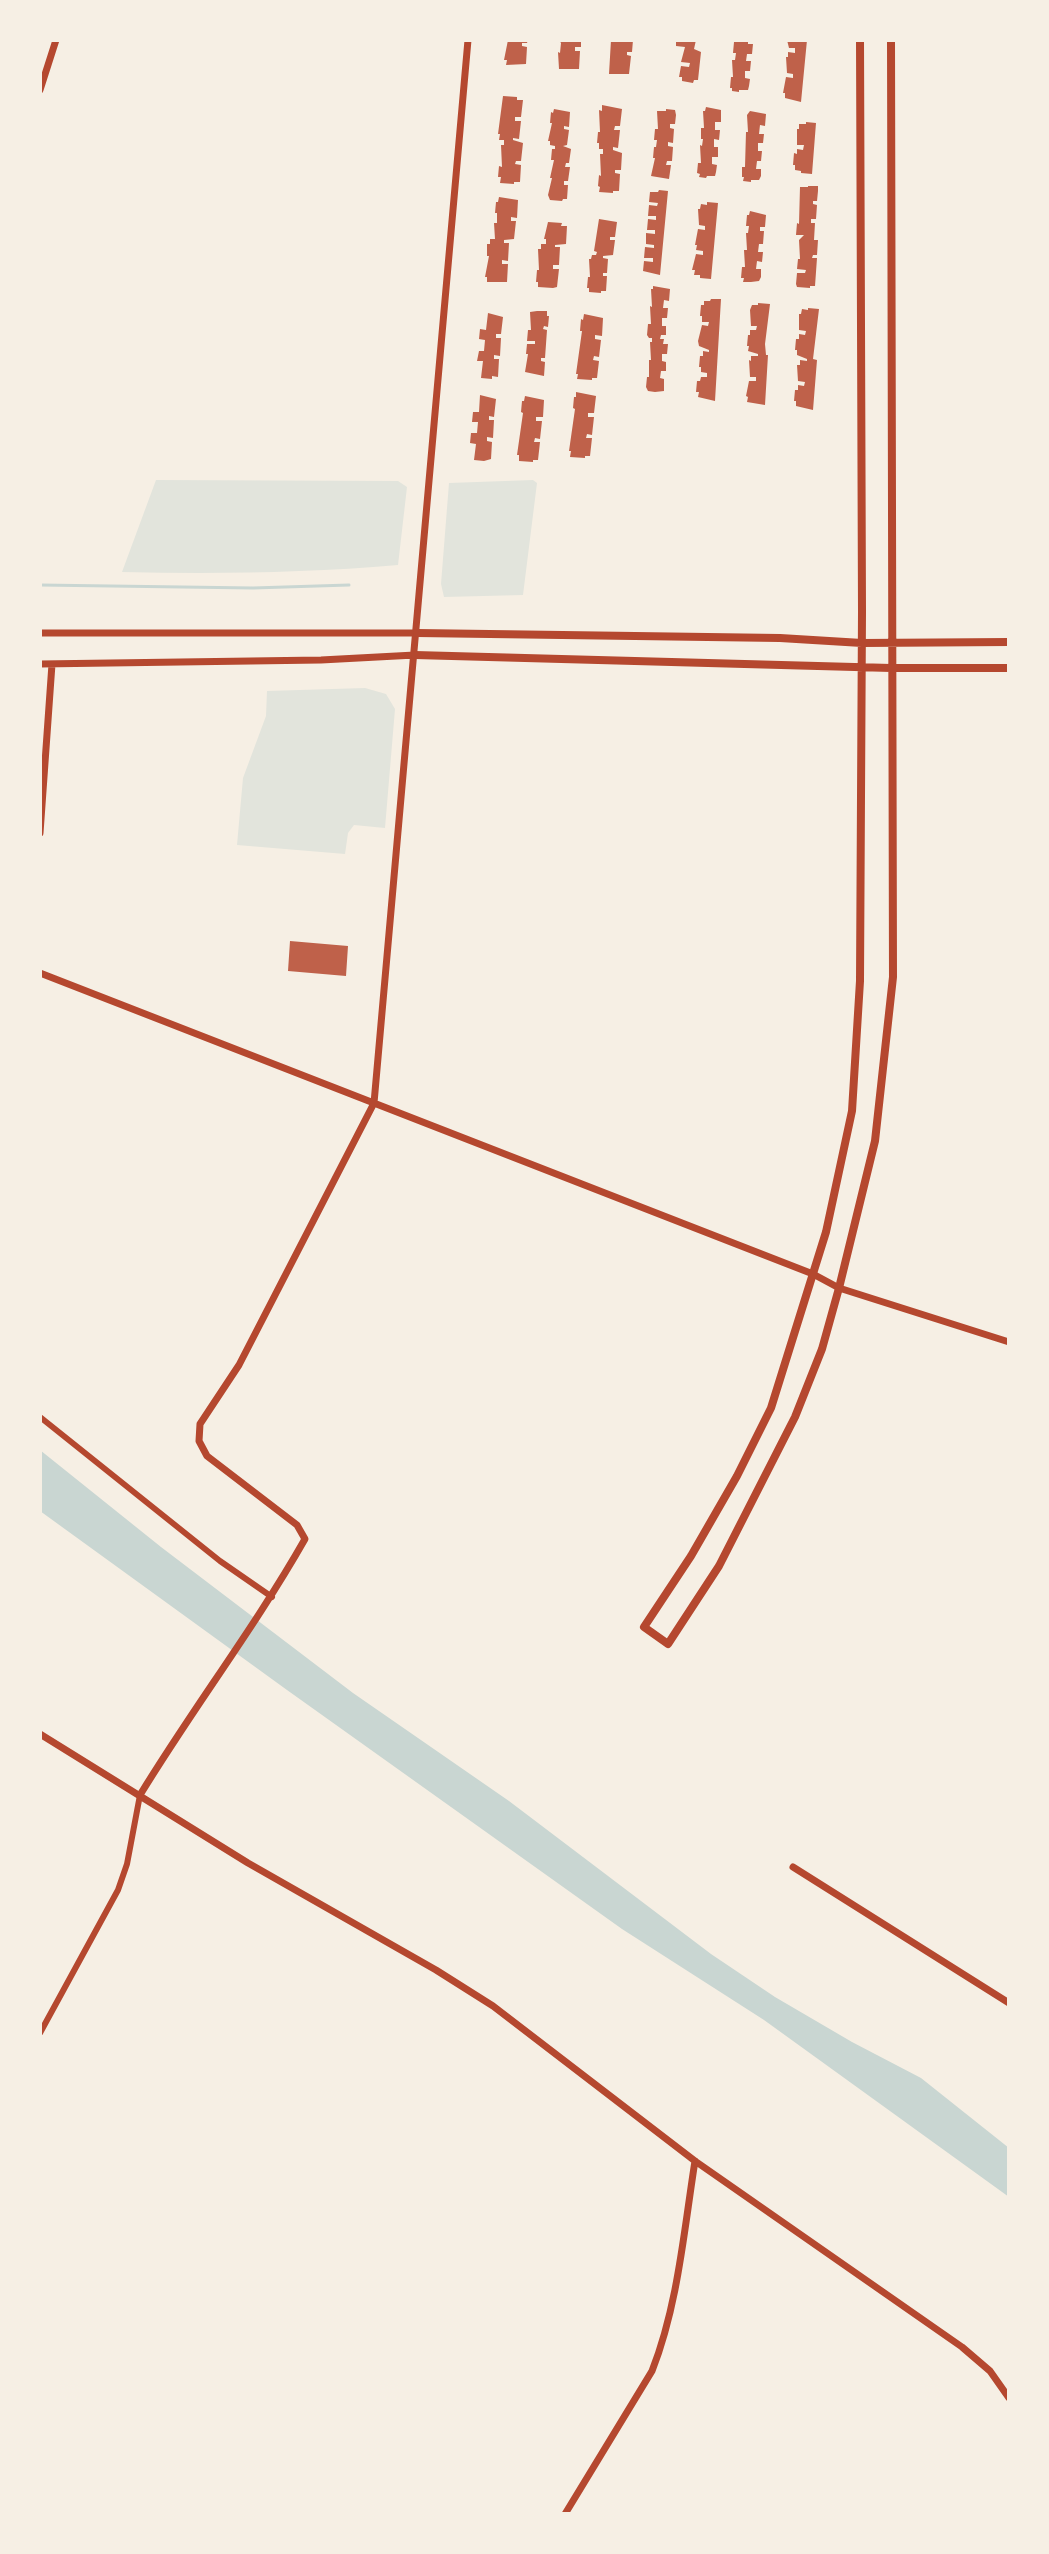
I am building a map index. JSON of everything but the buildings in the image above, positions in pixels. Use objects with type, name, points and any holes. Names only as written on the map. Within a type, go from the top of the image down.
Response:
[{"type":"main road","points":[[860,40],[860,981],[852,1111],[826,1232],[771,1408],[714,1516],[644,1627],[668,1644],[719,1566],[795,1417],[822,1349],[875,1141],[893,977],[891,40]]},
{"type":"main road","points":[[417,633],[780,638],[862,643],[1009,642]]},
{"type":"main road","points":[[415,655],[891,668],[1009,668]]},
{"type":"street","points":[[40,90],[56,40]]},
{"type":"street","points":[[40,2033],[118,1890],[127,1864],[140,1795],[179,1730],[272,1597],[305,1539],[297,1525],[207,1456],[199,1441],[200,1424],[239,1365],[374,1103],[468,40]]},
{"type":"street","points":[[40,633],[417,633]]},
{"type":"street","points":[[40,664],[321,660],[415,655]]},
{"type":"street","points":[[40,833],[52,664]]},
{"type":"street","points":[[40,973],[813,1274],[839,1288],[1009,1342]]},
{"type":"street","points":[[40,1417],[220,1561],[272,1597]]},
{"type":"street","points":[[40,1734],[248,1863],[493,2006],[695,2161],[962,2347],[990,2371],[1009,2398]]},
{"type":"street","points":[[793,1867],[1009,2003]]},
{"type":"street","points":[[565,2514],[652,2371],[662,2346],[695,2161]]},
{"type":"shaded area","points":[[156,480],[398,481],[407,487],[398,565],[260,572],[122,572]]},
{"type":"shaded area","points":[[533,480],[537,483],[523,595],[444,597],[441,584],[449,483]]},
{"type":"shaded area","points":[[365,688],[386,694],[395,709],[385,828],[354,825],[348,833],[345,854],[237,845],[243,778],[266,716],[267,691]]},
{"type":"shaded area","points":[[40,1450],[161,1547],[353,1693],[509,1801],[711,1954],[775,1997],[921,2078],[1009,2148],[1009,2197],[764,2020],[622,1929],[40,1511]]},
{"type":"waterway","points":[[40,585],[253,588],[349,585]]}]
